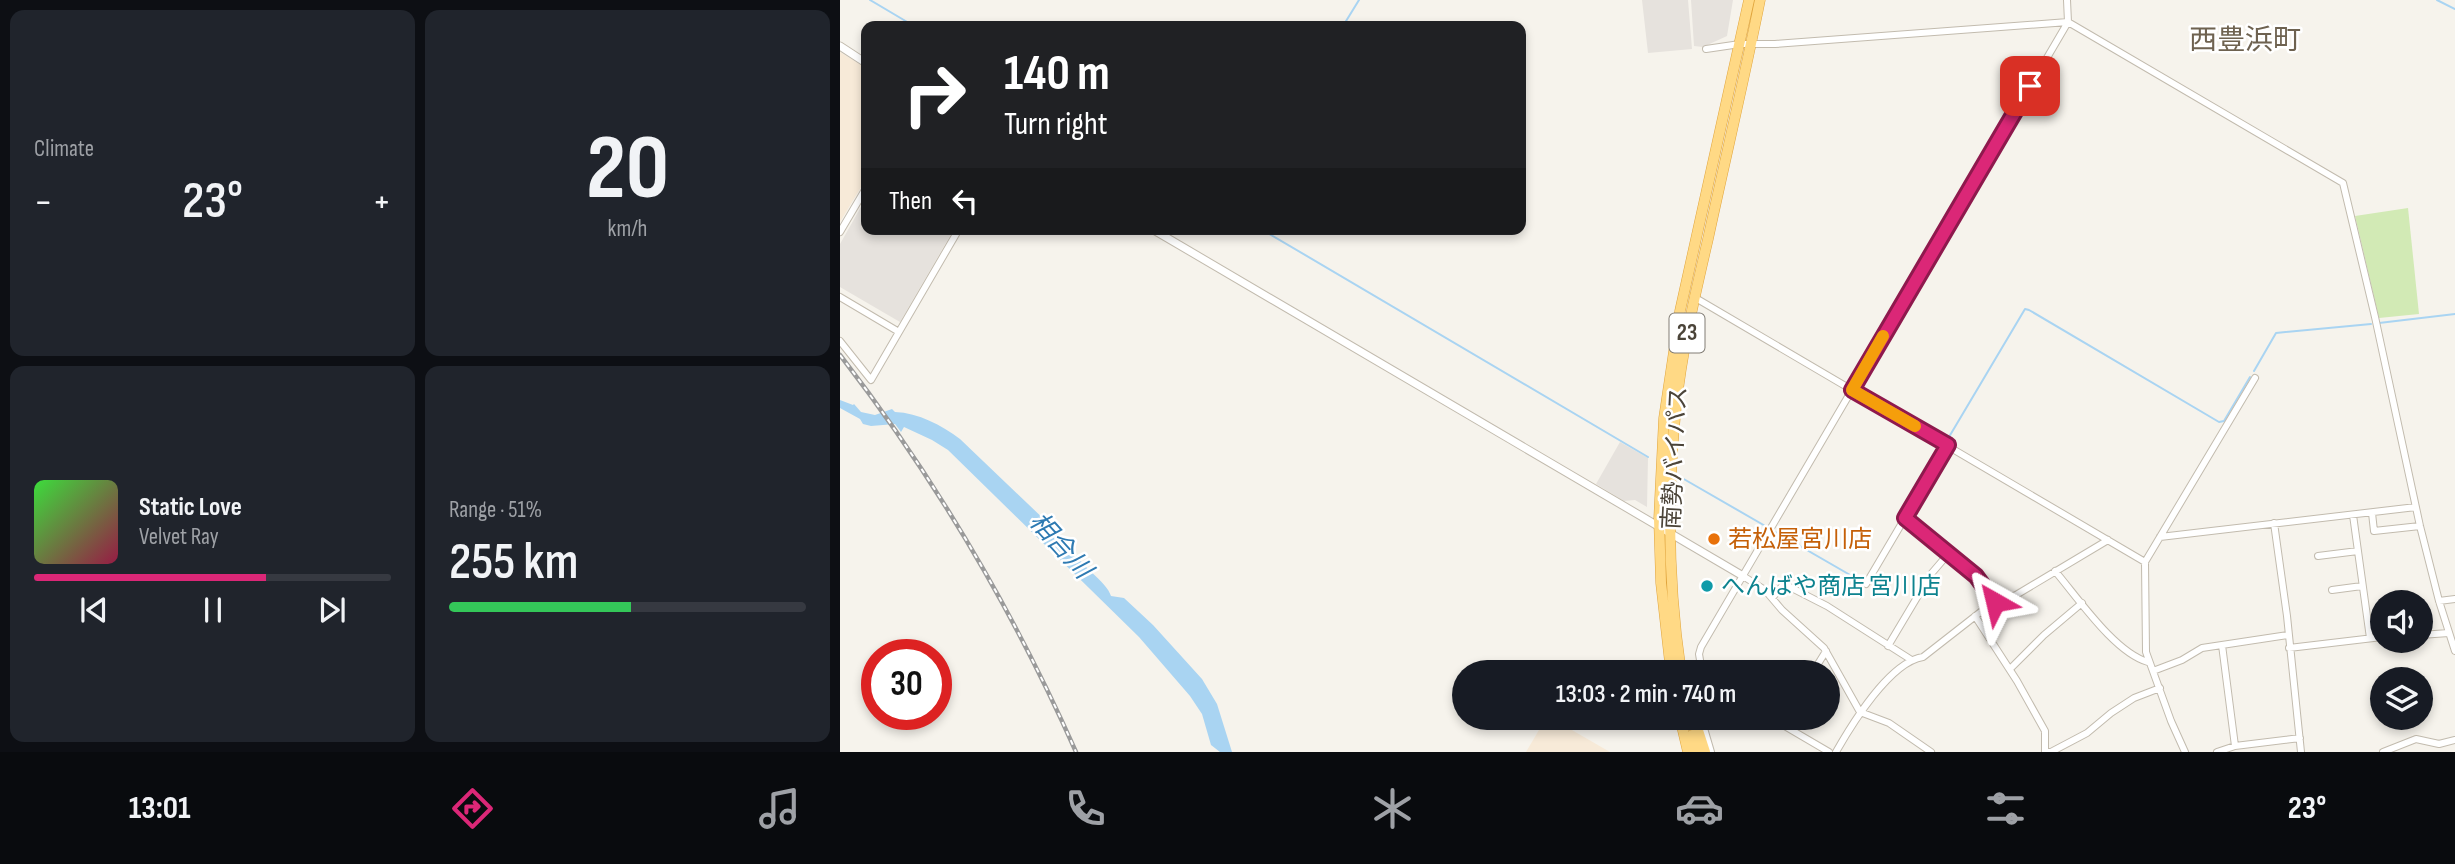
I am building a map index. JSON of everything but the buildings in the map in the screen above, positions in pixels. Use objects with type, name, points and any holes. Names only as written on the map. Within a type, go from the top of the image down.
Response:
[{"type":"highway","name":"南勢バイパス","points":[[1678,660],[1672,601],[1670,533],[1673,445],[1683,357],[1745,45],[1749,0]]},
{"type":"highway","name":"南勢バイパス","points":[[1677,660],[1661,583],[1659,525],[1664,418],[1680,311],[1745,45],[1760,0]]},
{"type":"highway","points":[[1679,730],[1682,752]]},
{"type":"highway","points":[[1681,730],[1688,752]]},
{"type":"highway","points":[[1691,730],[1697,752]]},
{"type":"highway","points":[[1698,730],[1705,752]]},
{"type":"street","points":[[1699,660],[1701,647],[2068,22],[2067,0]]},
{"type":"street","points":[[1706,49],[2068,22],[2343,183],[2420,526],[2455,651]]},
{"type":"street","points":[[840,46],[861,60]]},
{"type":"street","points":[[840,232],[861,196]]},
{"type":"street","points":[[840,341],[871,380],[955,235]]},
{"type":"street","points":[[1162,235],[1759,585],[1826,650],[1860,712],[1889,723],[1921,750],[1931,752]]},
{"type":"street","points":[[840,297],[899,332]]},
{"type":"street","points":[[1699,300],[2145,562]]},
{"type":"street","points":[[2185,752],[2148,662],[2145,562],[2255,378]]},
{"type":"street","points":[[1866,584],[1946,444]]},
{"type":"street","points":[[2160,537],[2416,507]]},
{"type":"street","points":[[2372,513],[2374,531],[2420,526]]},
{"type":"street","points":[[2289,648],[2370,638],[2353,515]]},
{"type":"street","points":[[1905,518],[1982,583],[1995,602]]},
{"type":"street","points":[[2274,523],[2301,752]]},
{"type":"street","points":[[1836,752],[1860,712],[1910,659],[1923,657],[1995,602],[2016,595],[2108,540]]},
{"type":"street","points":[[2318,556],[2358,551]]},
{"type":"street","points":[[1888,646],[1930,574],[1949,554]]},
{"type":"street","points":[[2055,571],[2129,654],[2148,662]]},
{"type":"street","points":[[1772,598],[1784,584],[1827,607],[1910,659]]},
{"type":"street","points":[[2332,590],[2362,586]]},
{"type":"street","points":[[2439,601],[2455,600]]},
{"type":"street","points":[[2010,669],[2082,603]]},
{"type":"street","points":[[1975,616],[2010,669],[2045,732],[2045,752],[2051,752],[2087,733],[2134,698],[2160,688]]},
{"type":"street","points":[[2433,634],[2449,633]]},
{"type":"street","points":[[2153,671],[2182,660],[2197,650],[2288,635]]},
{"type":"street","points":[[2222,645],[2235,746]]},
{"type":"street","points":[[1820,660],[1826,650]]},
{"type":"street","points":[[1705,730],[1712,752]]},
{"type":"street","points":[[1797,730],[1829,752]]},
{"type":"street","points":[[2217,752],[2235,746],[2300,738]]},
{"type":"street","points":[[2383,752],[2416,739],[2439,744],[2455,740]]},
{"type":"shaded area","points":[[1642,0],[1688,0],[1692,49],[1648,53]]},
{"type":"shaded area","points":[[1691,0],[1733,0],[1727,36],[1703,47],[1694,46]]},
{"type":"shaded area","points":[[840,52],[861,65],[861,187],[840,222]]},
{"type":"shaded area","points":[[861,207],[861,235],[951,235],[900,322],[840,287],[840,244]]},
{"type":"shaded area","points":[[1620,442],[1648,458],[1647,507],[1635,500],[1624,501],[1596,484]]},
{"type":"shaded area","points":[[1539,730],[1572,730],[1610,752],[1526,752]]},
{"type":"green space","points":[[2408,208],[2419,314],[2379,318],[2355,216]]},
{"type":"water","name":"相合川","points":[[840,400],[854,404],[861,412],[875,415],[892,409],[921,417],[960,439],[1072,546],[1080,560],[1111,596],[1124,598],[1153,625],[1202,679],[1217,704],[1232,752],[1220,752],[1211,745],[1202,714],[1190,696],[1139,637],[948,450],[904,427],[901,432],[895,424],[863,424],[860,419],[840,408]]},
{"type":"waterway","points":[[870,0],[906,21]]},
{"type":"waterway","points":[[1346,21],[1359,0]]},
{"type":"waterway","points":[[2437,0],[2455,9]]},
{"type":"waterway","points":[[1271,235],[1648,457]]},
{"type":"waterway","points":[[1946,442],[2025,309],[2219,422],[2224,421],[2250,377]]},
{"type":"waterway","points":[[2379,323],[2455,314]]},
{"type":"waterway","points":[[2254,371],[2276,333],[2371,324]]},
{"type":"waterway","points":[[1912,499],[1943,447]]},
{"type":"waterway","points":[[1682,478],[1767,527]]},
{"type":"waterway","points":[[1772,530],[1864,583]]},
{"type":"railway","points":[[840,355],[908,449],[970,546],[1026,647],[1076,752]]},
{"type":"slow traffic","points":[[1883,336],[1852,390],[1915,426]]},
{"type":"place","name":"若松屋宮川店","points":[[1714,539]]},
{"type":"place","name":"へんばや商店 宮川店","points":[[1707,586]]},
{"type":"district","name":"西豊浜町","points":[[2245,40]]},
{"type":"route","points":[[1995,602],[1976,576],[1905,518],[1948,445],[1852,390],[2030,86]]}]
